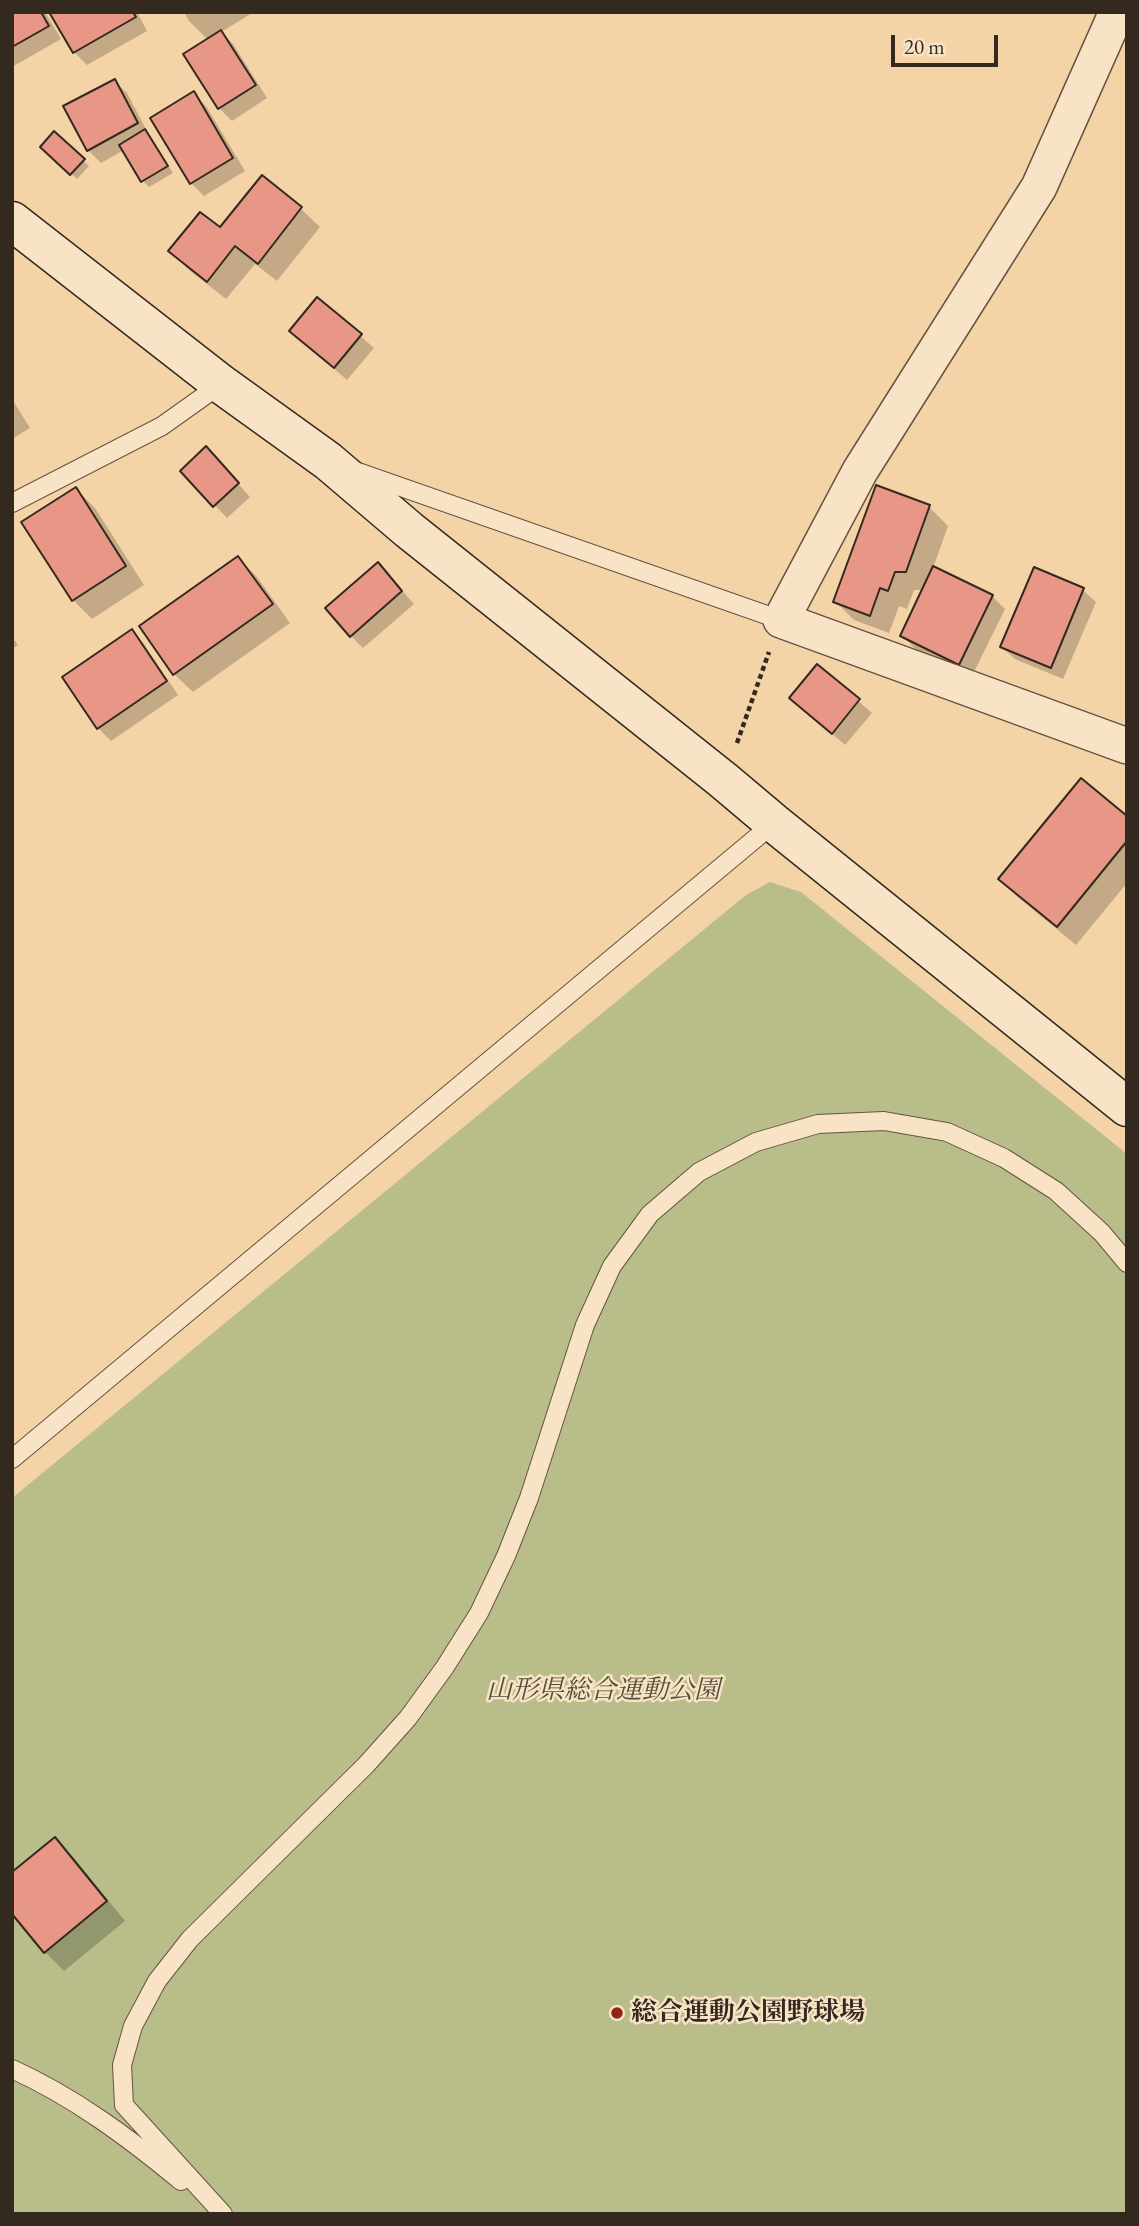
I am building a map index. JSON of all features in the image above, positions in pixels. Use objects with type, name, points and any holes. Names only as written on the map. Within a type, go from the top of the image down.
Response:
[{"type":"street","points":[[1117,12],[1039,187],[860,471],[781,620],[1127,746]]},
{"type":"street","points":[[12,220],[221,384],[328,461],[1127,1107]]},
{"type":"lane","points":[[12,503],[162,426],[221,384]]},
{"type":"lane","points":[[328,461],[781,620]]},
{"type":"lane","points":[[12,1459],[774,823]]},
{"type":"lane","points":[[222,2214],[124,2105],[122,2065],[133,2026],[157,1981],[190,1939],[366,1765],[408,1718],[452,1656],[479,1613],[506,1556],[529,1498],[585,1325],[612,1266],[650,1214],[699,1172],[757,1142],[818,1124],[884,1121],[947,1132],[1004,1158],[1056,1191],[1102,1233],[1127,1263]]},
{"type":"lane","points":[[12,2069],[83,2107],[131,2140],[222,2214]]},
{"type":"path","points":[[723,780],[781,620]]},
{"type":"green space","name":"山形県総合運動公園","points":[[770,882],[801,892],[1127,1154],[1127,2214],[12,2214],[12,1498],[746,895]]},
{"type":"building","points":[[12,12],[41,12],[49,26],[12,47]]},
{"type":"building","points":[[49,12],[133,12],[136,17],[73,53]]},
{"type":"building","points":[[221,30],[256,85],[218,109],[183,54]]},
{"type":"building","points":[[115,79],[138,123],[87,151],[63,106]]},
{"type":"building","points":[[194,91],[233,158],[190,184],[150,118]]},
{"type":"building","points":[[145,129],[168,166],[141,182],[119,145]]},
{"type":"building","points":[[54,131],[85,159],[70,175],[40,147]]},
{"type":"building","points":[[262,175],[302,207],[258,264],[235,246],[207,282],[168,251],[200,212],[220,227]]},
{"type":"building","points":[[317,297],[362,334],[334,368],[289,331]]},
{"type":"building","points":[[206,446],[239,483],[213,507],[180,471]]},
{"type":"building","points":[[876,485],[930,505],[906,572],[895,572],[888,591],[880,588],[870,616],[833,602]]},
{"type":"building","points":[[76,487],[126,566],[72,601],[21,522]]},
{"type":"building","points":[[238,556],[273,604],[173,675],[139,626]]},
{"type":"building","points":[[378,562],[402,591],[350,637],[325,608]]},
{"type":"building","points":[[933,566],[993,595],[959,665],[900,636]]},
{"type":"building","points":[[1034,567],[1084,588],[1051,668],[1000,647]]},
{"type":"building","points":[[132,629],[167,681],[97,729],[62,677]]},
{"type":"building","points":[[817,664],[860,699],[832,734],[789,698]]},
{"type":"building","points":[[1081,778],[1127,816],[1127,841],[1057,927],[998,879]]},
{"type":"building","points":[[55,1837],[107,1901],[44,1953],[12,1914],[12,1872]]},
{"type":"place","name":"総合運動公園野球場","points":[[617,2013]]}]
